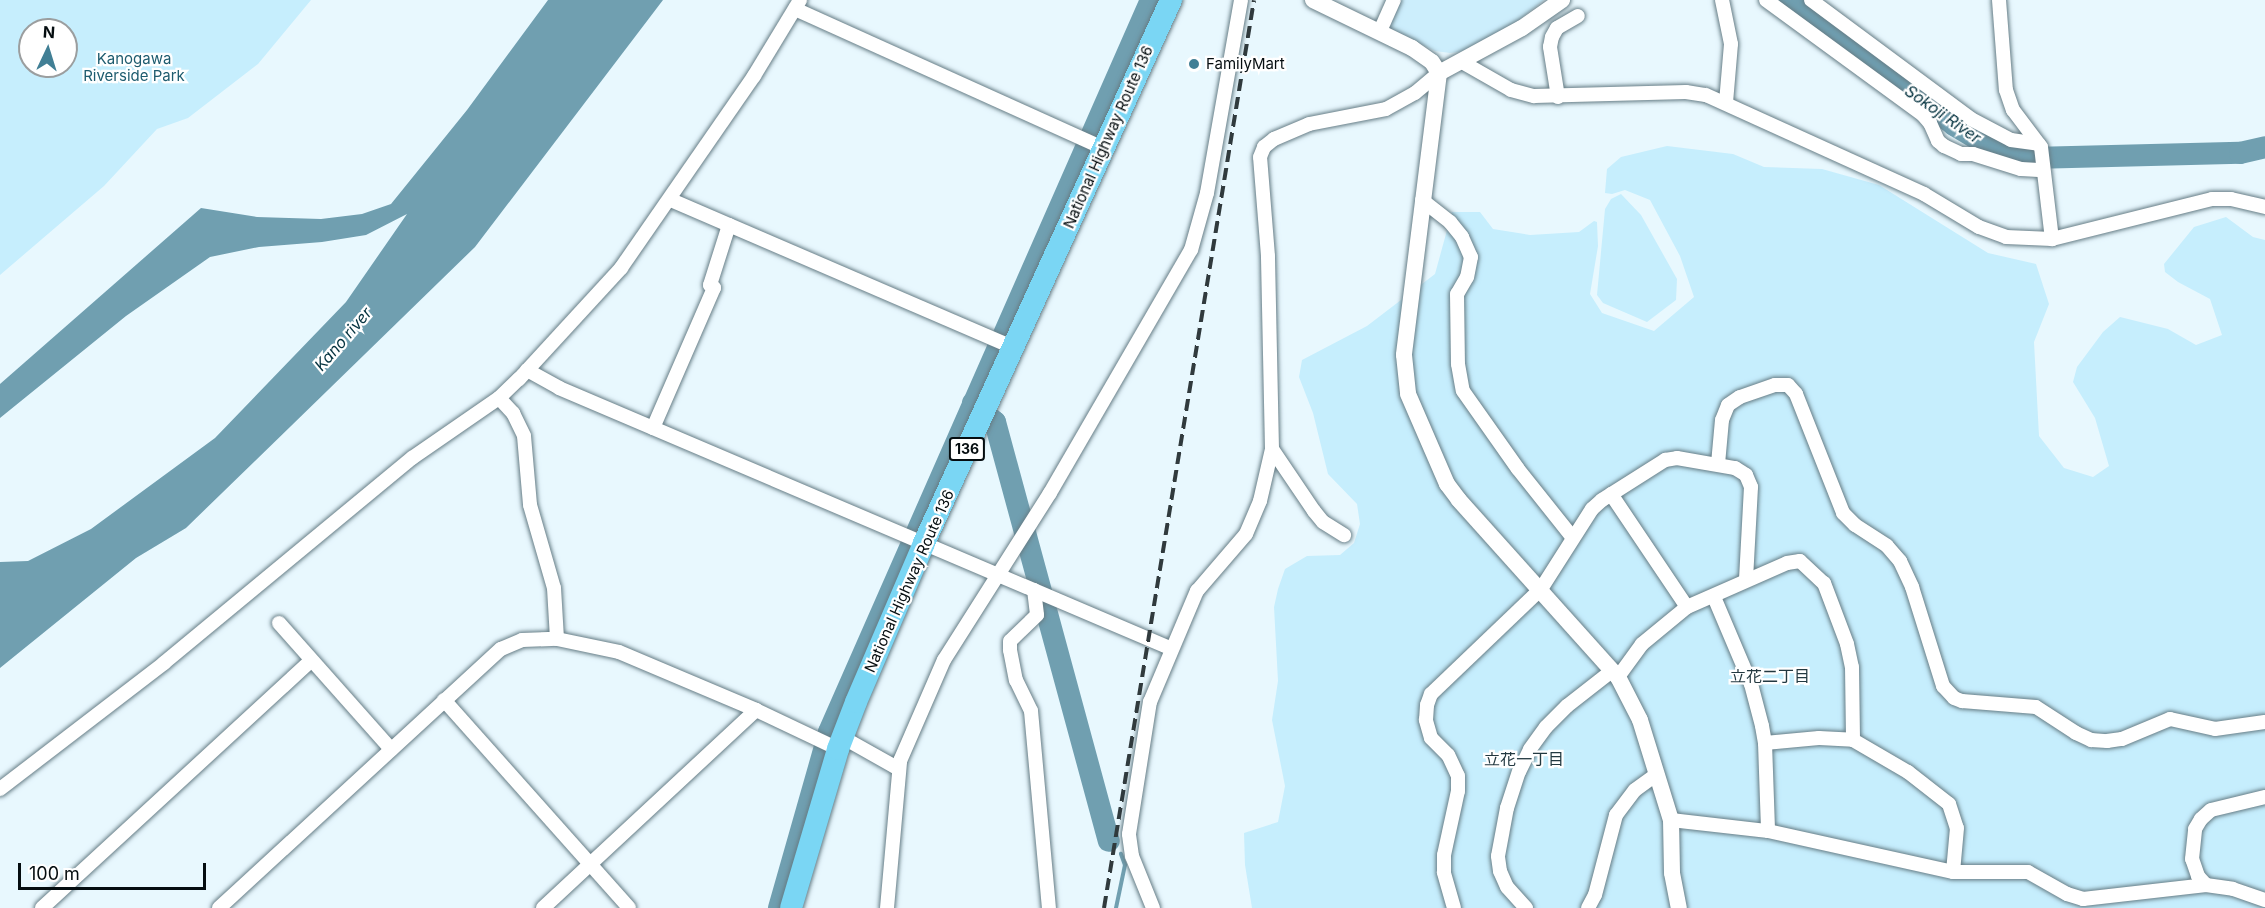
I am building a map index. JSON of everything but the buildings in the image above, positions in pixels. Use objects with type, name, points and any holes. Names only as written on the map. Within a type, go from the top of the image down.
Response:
[{"type":"highway","name":"National Highway Route 136","points":[[791,908],[840,743],[924,543],[1171,0]]},
{"type":"street","points":[[887,908],[903,751],[944,660],[1050,493],[1191,250],[1207,193],[1241,0]]},
{"type":"street","points":[[1313,0],[1412,48],[1432,63],[1439,73],[1404,356],[1408,394],[1447,484],[1481,525],[1616,674],[1640,720],[1671,820],[1672,873],[1679,908]]},
{"type":"street","points":[[1380,31],[1394,0]]},
{"type":"street","points":[[1153,908],[1132,856],[1129,834],[1147,713],[1197,591],[1246,534],[1260,501],[1272,449],[1268,256],[1259,170],[1264,147],[1274,139],[1309,124],[1386,109],[1415,93],[1439,73],[1521,28],[1562,0]]},
{"type":"street","points":[[1722,0],[1731,44],[1726,102]]},
{"type":"street","points":[[1766,0],[1923,116],[1930,123],[1938,141],[1944,146],[1961,154],[1973,154],[2021,168],[2043,169]]},
{"type":"street","points":[[1811,0],[1971,119],[2011,140],[2040,145]]},
{"type":"street","points":[[1999,0],[2006,90],[2013,110],[2040,145],[2052,239]]},
{"type":"street","points":[[0,789],[164,663],[412,458],[499,398],[621,268],[671,200],[798,5],[1103,148]]},
{"type":"street","points":[[1558,97],[1550,47],[1552,38],[1557,28],[1578,16]]},
{"type":"street","points":[[1462,62],[1511,90],[1534,96],[1686,92],[1706,95],[1726,102],[1924,194],[1979,227],[2006,237],[2052,239],[2212,199],[2231,199],[2265,207]]},
{"type":"street","points":[[671,200],[1014,348]]},
{"type":"street","points":[[1422,200],[1450,222],[1462,237],[1471,257],[1467,277],[1457,294],[1458,364],[1463,391],[1518,469],[1573,538]]},
{"type":"street","points":[[653,428],[714,288],[711,285],[729,225]]},
{"type":"street","points":[[527,370],[559,388],[1172,649]]},
{"type":"street","points":[[1718,464],[1722,420],[1728,405],[1740,397],[1775,385],[1788,385],[1796,394],[1842,513],[1855,525],[1887,546],[1900,561],[1912,587],[1943,686],[1954,698],[1962,701],[2036,707],[2091,740],[2122,739],[2170,719],[2216,729],[2265,722]]},
{"type":"street","points":[[499,398],[513,413],[524,436],[531,513],[554,588],[557,639]]},
{"type":"street","points":[[1272,449],[1318,516],[1344,535]]},
{"type":"street","points":[[1454,908],[1444,872],[1444,855],[1458,791],[1458,776],[1449,755],[1431,738],[1426,720],[1427,705],[1431,694],[1541,589],[1592,509],[1611,494],[1665,460],[1677,458],[1735,468],[1746,474],[1751,487],[1746,580]]},
{"type":"street","points":[[1611,494],[1687,607]]},
{"type":"street","points":[[1526,908],[1507,887],[1500,871],[1498,856],[1507,808],[1519,772],[1530,749],[1546,727],[1567,706],[1616,674],[1642,644],[1687,607],[1787,563],[1800,561],[1824,583],[1833,601],[1850,655],[1853,740]]},
{"type":"street","points":[[1034,590],[1037,615],[1010,641],[1010,650],[1016,680],[1031,711],[1048,908]]},
{"type":"street","points":[[1714,597],[1751,684],[1765,743],[1768,831]]},
{"type":"street","points":[[279,623],[391,750]]},
{"type":"street","points":[[219,908],[444,700],[509,644],[522,640],[557,639],[623,654],[900,769]]},
{"type":"street","points":[[42,908],[311,661]]},
{"type":"street","points":[[444,700],[629,908]]},
{"type":"street","points":[[543,908],[756,710]]},
{"type":"street","points":[[1765,743],[1826,738],[1853,740],[1908,772],[1949,804],[1957,828],[1953,872]]},
{"type":"street","points":[[1588,908],[1595,895],[1616,815],[1630,796],[1657,774]]},
{"type":"street","points":[[2206,885],[2198,876],[2192,859],[2195,829],[2201,819],[2211,810],[2265,797]]},
{"type":"street","points":[[1671,820],[1768,831],[1953,872],[2028,872],[2067,894],[2083,899],[2206,885],[2234,889],[2265,900]]},
{"type":"shaded area","points":[[1401,0],[1544,0],[1515,23],[1466,51],[1450,53],[1435,51],[1389,28]]},
{"type":"green space","name":"Kanogawa Riverside Park","points":[[0,0],[311,0],[258,64],[188,118],[157,129],[104,186],[0,275]]},
{"type":"green space","points":[[1667,146],[1733,154],[1764,167],[1822,169],[1879,185],[1988,253],[2036,264],[2049,304],[2034,342],[2039,436],[2064,468],[2093,477],[2109,466],[2095,418],[2073,382],[2077,367],[2103,332],[2120,317],[2168,329],[2196,345],[2222,335],[2210,299],[2178,282],[2165,272],[2164,264],[2194,227],[2226,217],[2253,237],[2265,240],[2265,908],[1252,908],[1245,865],[1244,833],[1278,822],[1285,786],[1272,720],[1278,681],[1274,607],[1278,589],[1285,569],[1307,556],[1340,555],[1354,543],[1360,524],[1357,504],[1328,474],[1313,413],[1299,377],[1302,360],[1367,326],[1435,274],[1452,212],[1480,212],[1493,229],[1530,235],[1579,232],[1594,221],[1597,222],[1598,246],[1590,294],[1602,313],[1654,331],[1694,297],[1680,256],[1650,200],[1625,190],[1612,194],[1605,193],[1607,169],[1621,157]]},
{"type":"green space","points":[[1621,194],[1641,215],[1677,279],[1676,300],[1647,322],[1603,303],[1597,295],[1605,209],[1611,199]]},
{"type":"water","name":"Kano river","points":[[548,0],[663,0],[475,247],[186,528],[136,558],[0,668],[0,562],[28,561],[91,529],[215,438],[346,302],[407,214],[366,235],[322,242],[259,247],[210,257],[126,316],[0,418],[0,384],[201,208],[257,217],[321,219],[362,214],[391,204],[467,110]]},
{"type":"waterway","points":[[779,908],[829,732],[1151,0]]},
{"type":"waterway","name":"Sokoji River","points":[[1790,0],[1954,125],[1989,146],[2029,158],[2240,153],[2265,147]]},
{"type":"waterway","points":[[973,403],[995,422],[1109,841]]},
{"type":"waterway","points":[[1116,908],[1125,865],[1121,854]]},
{"type":"railway","points":[[1104,908],[1254,0]]},
{"type":"place","name":"FamilyMart","points":[[1194,64]]},
{"type":"district","name":"立花二丁目","points":[[1770,676]]},
{"type":"district","name":"立花一丁目","points":[[1524,759]]}]
